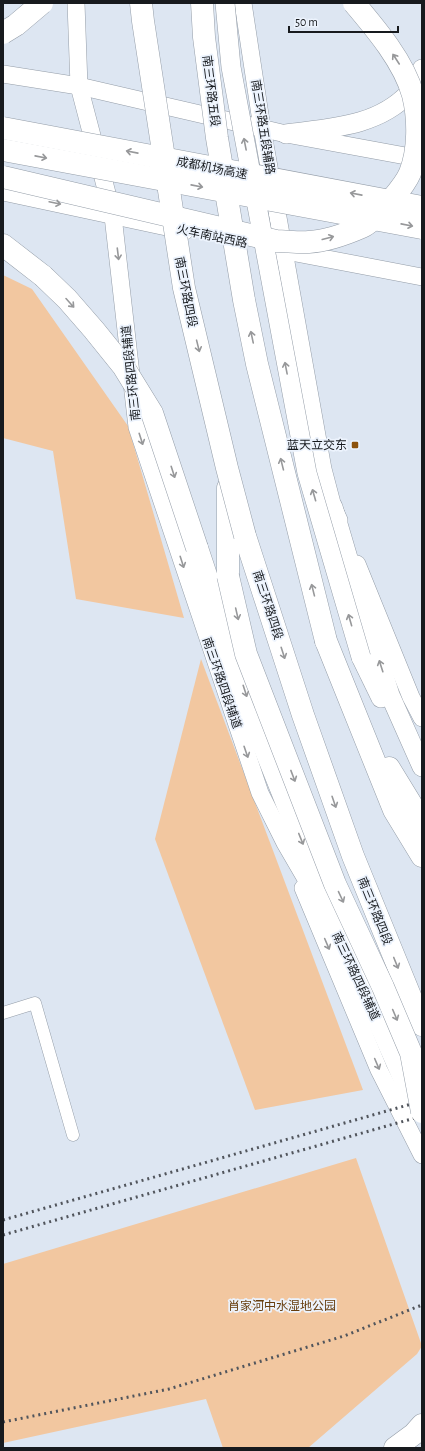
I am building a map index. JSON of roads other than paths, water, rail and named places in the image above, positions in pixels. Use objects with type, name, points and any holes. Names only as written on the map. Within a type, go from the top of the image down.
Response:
[{"type":"highway","points":[[3,33],[16,25],[42,3]]},
{"type":"highway","name":"南三环路四段","points":[[141,3],[184,288],[227,468],[237,533],[353,856],[422,1025]]},
{"type":"highway","name":"南三环路五段","points":[[202,3],[204,37],[217,138],[244,300],[257,364],[326,641],[358,720]]},
{"type":"highway","points":[[3,177],[276,241],[309,242],[326,239],[364,227],[381,212],[394,197],[410,173],[416,146],[417,123],[412,94],[399,64],[380,34],[354,3]]},
{"type":"highway","name":"成都机场高速","points":[[3,128],[422,207]]},
{"type":"highway","name":"成都机场高速","points":[[3,150],[422,228]]},
{"type":"highway","points":[[3,245],[43,276],[67,299],[123,366],[152,413],[256,726],[344,946]]},
{"type":"highway","points":[[237,533],[228,576],[246,654],[335,884],[383,987],[411,1053],[422,1112]]},
{"type":"highway","points":[[358,720],[422,822]]},
{"type":"highway","points":[[358,720],[394,810],[422,856]]},
{"type":"highway","points":[[395,1448],[414,1434],[422,1425]]},
{"type":"highway","points":[[395,1448],[422,1434]]},
{"type":"main road","points":[[76,3],[79,86],[113,216]]},
{"type":"main road","points":[[225,3],[230,67],[307,472],[361,657],[422,776]]},
{"type":"main road","name":"南三环路五段辅路","points":[[243,3],[262,128],[284,251]]},
{"type":"main road","points":[[286,134],[349,125],[373,118],[389,109],[410,92],[422,68]]},
{"type":"main road","points":[[3,74],[79,86],[286,134],[422,159]]},
{"type":"main road","name":"火车南站西路","points":[[3,192],[284,251],[422,277]]},
{"type":"main road","name":"南三环路四段辅道","points":[[113,216],[137,427],[260,793],[285,843],[344,946],[408,1093],[422,1120]]},
{"type":"main road","points":[[284,251],[323,469],[333,507],[362,609],[390,695],[422,767]]},
{"type":"main road","points":[[333,507],[411,697],[422,718]]},
{"type":"main road","points":[[285,843],[379,1070],[422,1155]]},
{"type":"street","points":[[3,1013],[35,1003],[73,1135]]},
{"type":"railway","points":[[3,1220],[422,1101]]},
{"type":"railway","points":[[3,1235],[422,1116]]},
{"type":"railway","points":[[3,1422],[169,1389],[344,1336],[422,1305]]},
{"type":"place","name":"蓝天立交东","points":[[355,445]]},
{"type":"park label","name":"肖家河中水湿地公园","points":[[282,1306]]}]
